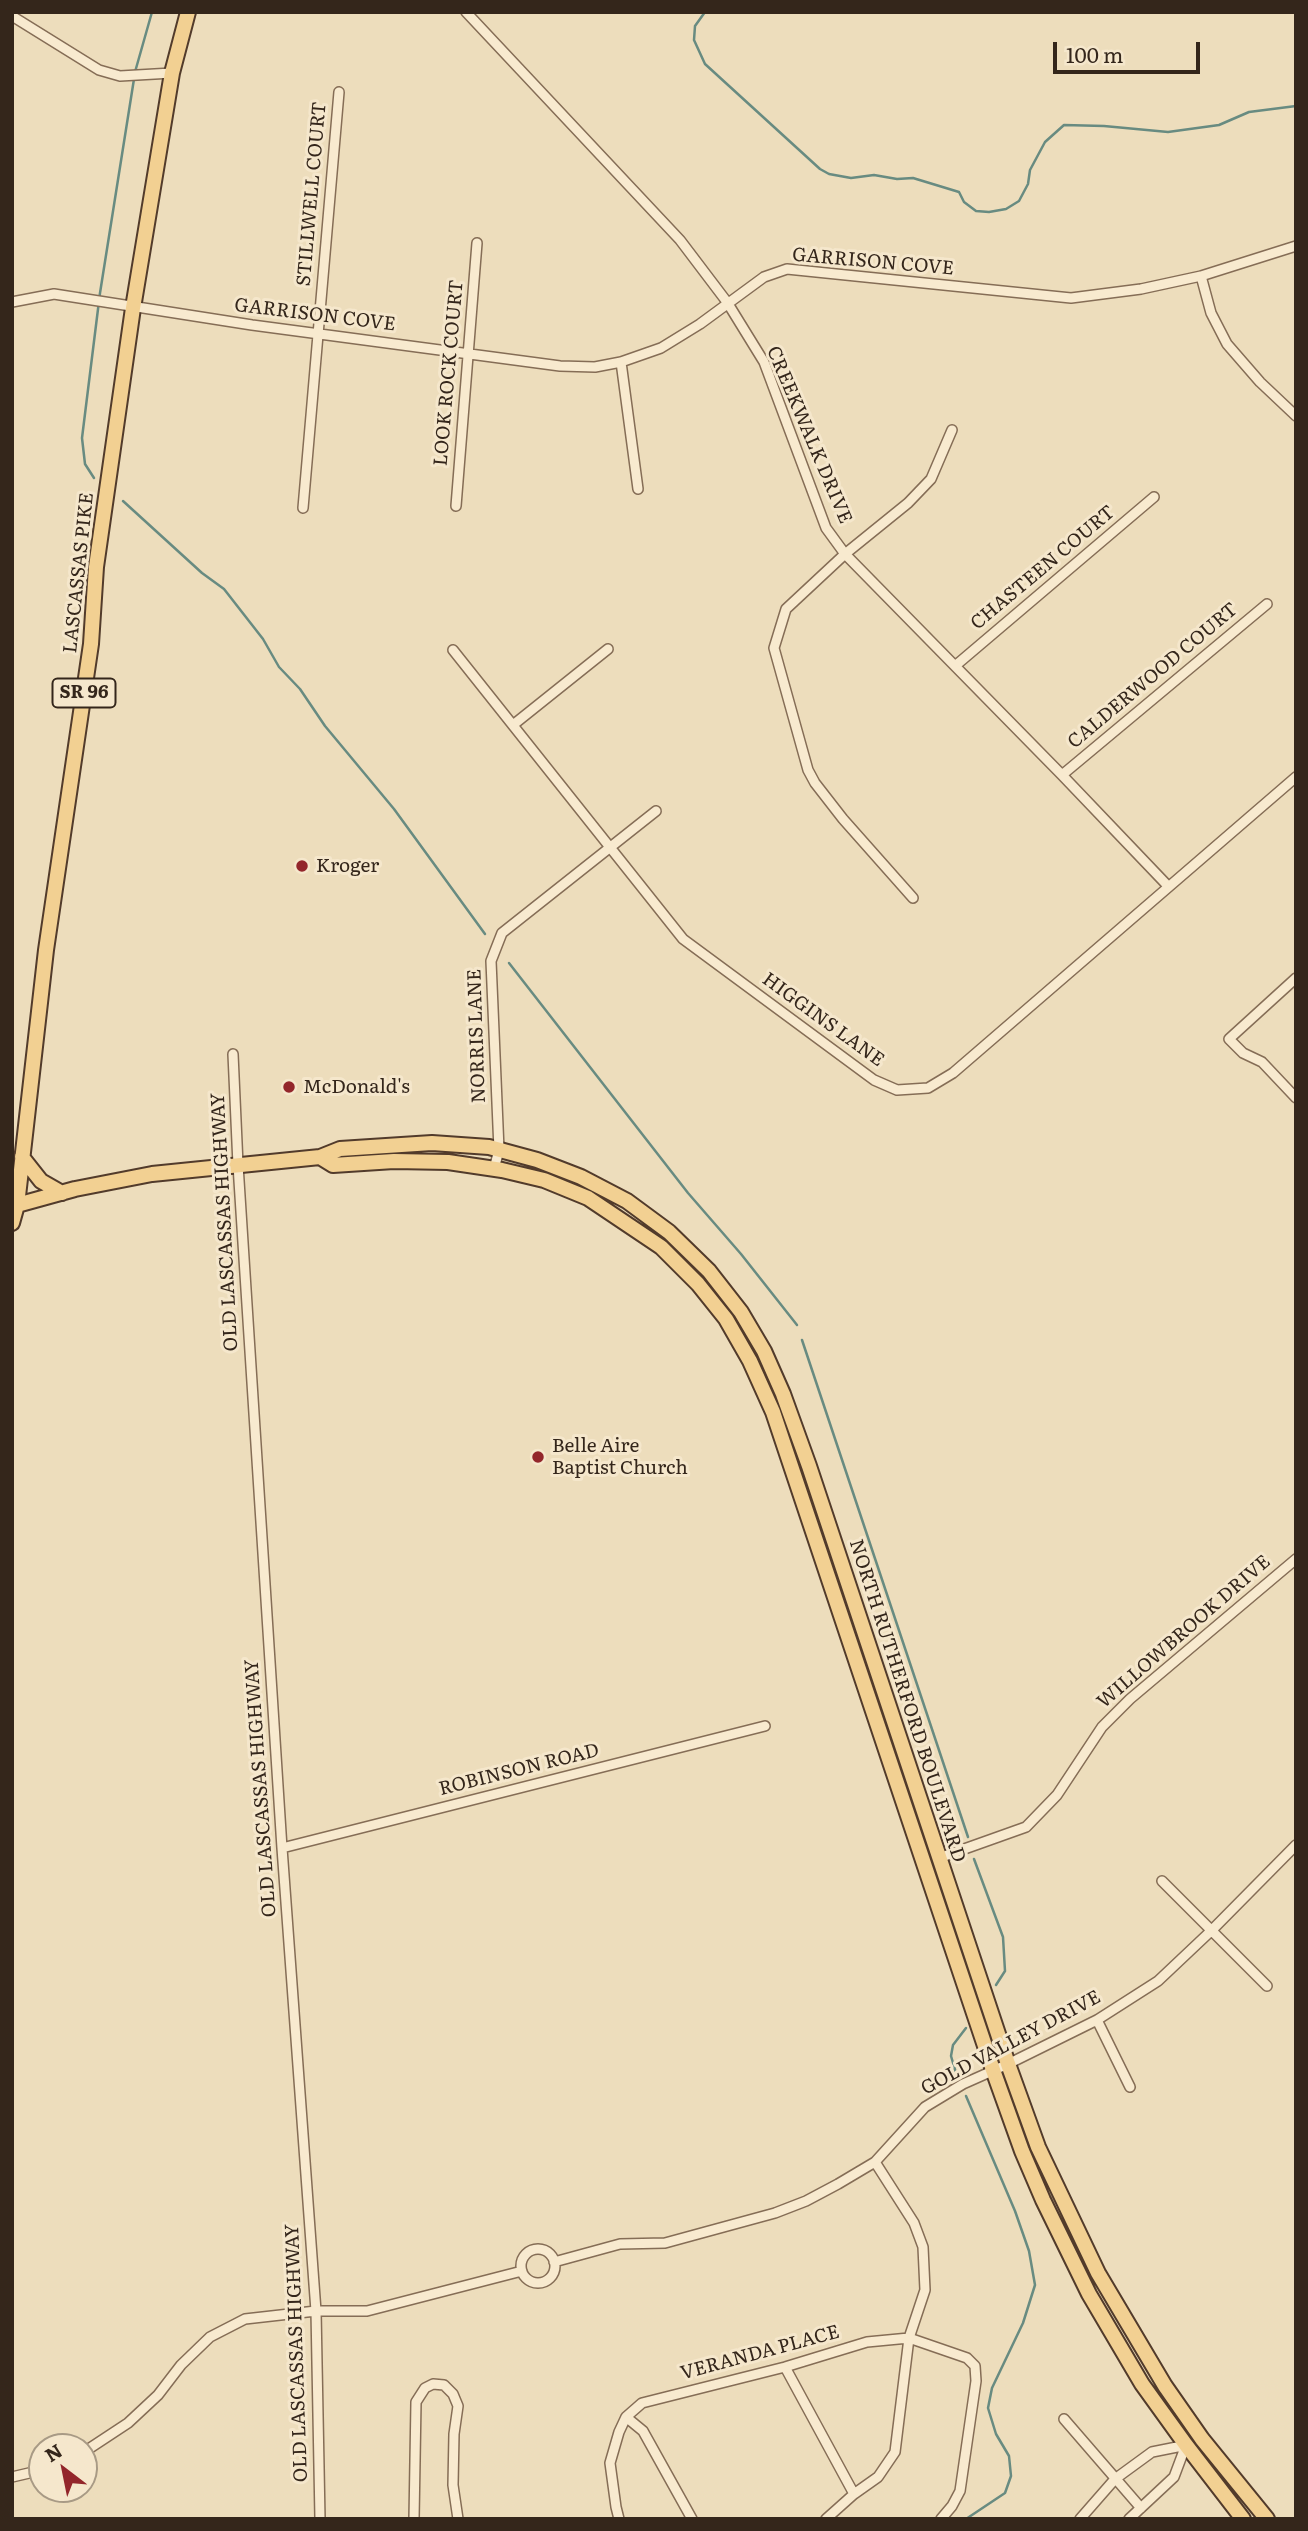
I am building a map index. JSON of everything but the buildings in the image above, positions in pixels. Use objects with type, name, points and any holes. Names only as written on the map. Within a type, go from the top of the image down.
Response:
[{"type":"main road","name":"LASCASSAS PIKE","points":[[12,1223],[17,1205],[46,950],[91,644],[96,567],[133,308],[173,73],[188,12]]},
{"type":"main road","name":"NORTH RUTHERFORD BOULEVARD","points":[[17,1205],[152,1174],[320,1157],[340,1149],[432,1143],[499,1150],[537,1160],[581,1177],[627,1201],[669,1233],[699,1261],[741,1312],[764,1351],[800,1442],[1038,2147],[1098,2273],[1165,2386],[1202,2439],[1267,2519]]},
{"type":"main road","points":[[22,1157],[41,1181],[62,1193]]},
{"type":"main road","name":"NORTH RUTHERFORD BOULEVARD","points":[[320,1157],[333,1165],[448,1162],[544,1180],[588,1198],[661,1247],[698,1284],[726,1319],[750,1361],[773,1412],[1022,2151],[1089,2294],[1142,2384],[1243,2519]]},
{"type":"street","name":"CREEKWALK DRIVE","points":[[466,12],[680,240],[727,302],[764,362],[826,528],[845,554],[1168,886]]},
{"type":"street","points":[[12,16],[99,69],[120,76],[173,73]]},
{"type":"street","name":"STILLWELL COURT","points":[[303,508],[340,92]]},
{"type":"street","name":"LOOK ROCK COURT","points":[[456,506],[477,243]]},
{"type":"street","name":"GARRISON COVE","points":[[12,302],[54,294],[111,305],[559,366],[595,367],[621,362],[661,348],[700,324],[764,277],[787,269],[1071,298],[1141,289],[1201,276],[1296,246]]},
{"type":"street","points":[[1201,276],[1211,313],[1227,344],[1260,382],[1296,416]]},
{"type":"street","points":[[621,362],[638,489]]},
{"type":"street","points":[[913,898],[843,819],[808,771],[774,648],[786,609],[845,554],[908,503],[931,478],[952,430]]},
{"type":"street","name":"CHASTEEN COURT","points":[[955,666],[1154,497]]},
{"type":"street","name":"CALDERWOOD COURT","points":[[1062,775],[1267,604]]},
{"type":"street","points":[[513,726],[608,649]]},
{"type":"street","name":"HIGGINS LANE","points":[[453,650],[683,939],[874,1080],[897,1090],[928,1088],[953,1073],[1296,777]]},
{"type":"street","name":"NORRIS LANE","points":[[494,1169],[499,1150],[491,961],[502,933],[656,811]]},
{"type":"street","points":[[1296,978],[1229,1039],[1243,1053],[1262,1062],[1296,1098]]},
{"type":"street","name":"OLD LASCASSAS HIGHWAY","points":[[233,1054],[282,1848],[316,2311],[320,2519]]},
{"type":"street","name":"WILLOWBROOK DRIVE","points":[[939,1857],[1026,1827],[1057,1795],[1080,1756],[1111,1717],[1296,1559]]},
{"type":"street","name":"ROBINSON ROAD","points":[[282,1848],[765,1726]]},
{"type":"street","name":"GOLD VALLEY DRIVE","points":[[98,2444],[158,2395],[181,2365],[210,2337],[245,2319],[279,2313],[367,2311],[522,2271],[530,2281],[541,2283],[551,2276],[554,2262],[620,2244],[665,2243],[775,2213],[806,2201],[875,2162],[925,2107],[963,2084],[1097,2020],[1158,1981],[1296,1845]]},
{"type":"street","points":[[1162,1881],[1266,1986]]},
{"type":"street","points":[[1097,2020],[1130,2087]]},
{"type":"street","points":[[826,2519],[878,2477],[895,2452],[909,2338],[925,2290],[923,2247],[914,2223],[875,2162]]},
{"type":"street","points":[[522,2271],[525,2255],[534,2249],[549,2253],[554,2262]]},
{"type":"street","points":[[909,2338],[967,2358],[975,2366],[976,2381],[960,2491],[942,2519]]},
{"type":"street","name":"VERANDA PLACE","points":[[626,2417],[642,2403],[785,2367],[867,2342],[909,2338]]},
{"type":"street","points":[[785,2367],[854,2494]]},
{"type":"street","points":[[414,2519],[416,2402],[425,2388],[433,2384],[444,2385],[453,2394],[457,2406],[453,2485],[458,2519]]},
{"type":"street","points":[[619,2519],[610,2463],[626,2417],[643,2431],[692,2519]]},
{"type":"street","points":[[1064,2419],[1141,2508]]},
{"type":"street","points":[[1080,2519],[1115,2479],[1153,2452],[1202,2439]]},
{"type":"street","points":[[1129,2519],[1174,2477],[1186,2445]]},
{"type":"waterway","points":[[135,72],[152,12]]},
{"type":"waterway","points":[[705,12],[695,26],[694,40],[705,64],[820,169],[829,174],[851,178],[874,175],[897,179],[913,178],[959,192],[964,202],[976,211],[1006,209],[1019,201],[1028,184],[1030,170],[1045,142],[1064,125],[1168,132],[1219,125],[1249,112],[1296,106]]},
{"type":"waterway","points":[[94,478],[85,464],[82,438],[100,293],[134,79]]},
{"type":"waterway","points":[[123,501],[202,573],[224,589],[263,639],[279,667],[300,689],[325,726],[394,809],[485,934]]},
{"type":"waterway","points":[[509,963],[688,1193],[797,1325]]},
{"type":"waterway","points":[[802,1340],[968,1837]]},
{"type":"waterway","points":[[974,1859],[1003,1937],[1005,1971],[996,1985]]},
{"type":"waterway","points":[[956,2073],[951,2056],[953,2045],[966,2028]]},
{"type":"waterway","points":[[966,2096],[1015,2211],[1029,2251],[1035,2285],[1023,2323],[992,2388],[988,2408],[996,2434],[1009,2456],[1011,2476],[1005,2493],[966,2519]]},
{"type":"place","name":"Kroger","points":[[302,866]]},
{"type":"place","name":"McDonald's","points":[[289,1087]]},
{"type":"place","name":"Belle Aire Baptist Church","points":[[538,1457]]}]
